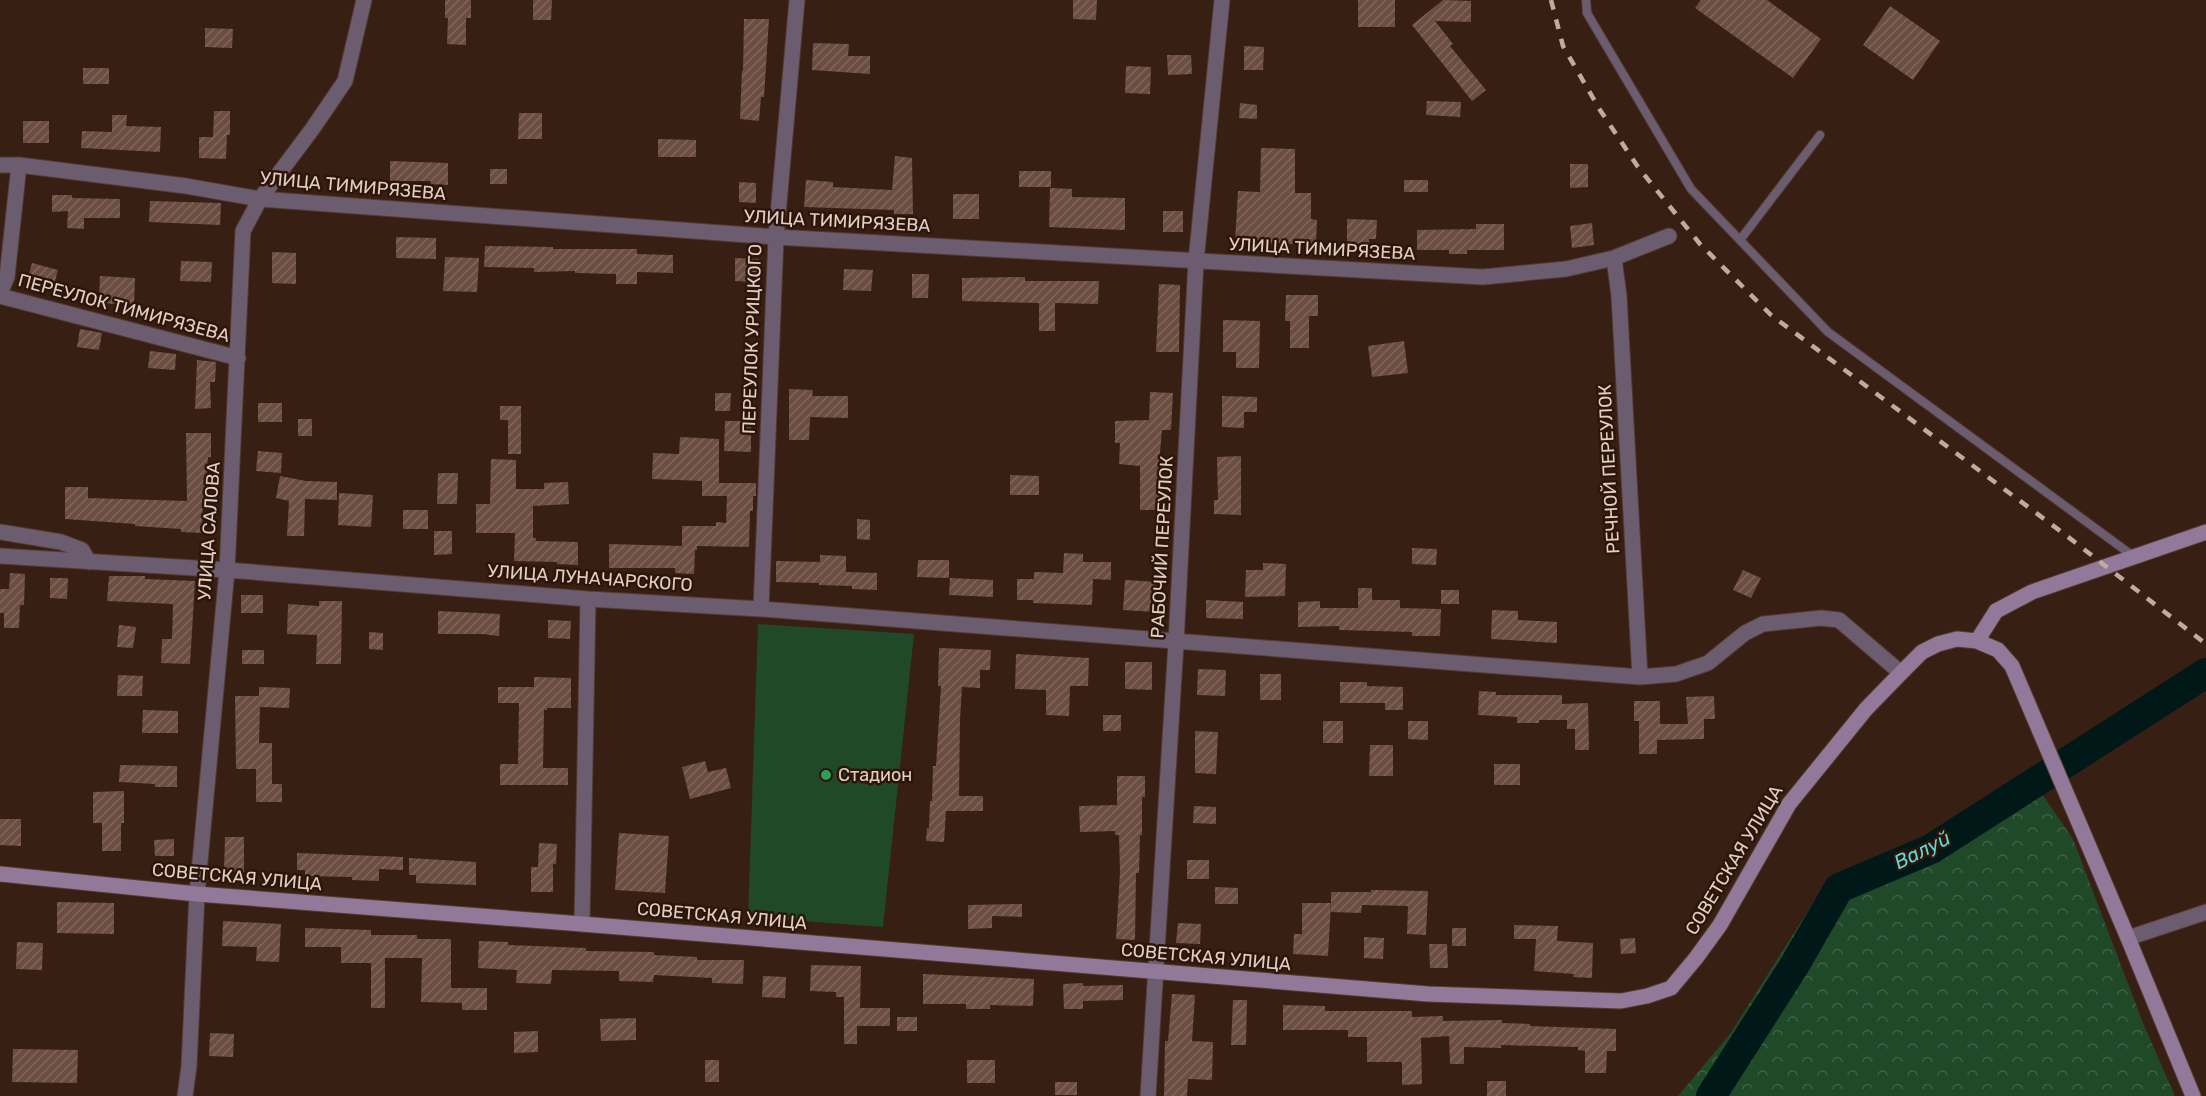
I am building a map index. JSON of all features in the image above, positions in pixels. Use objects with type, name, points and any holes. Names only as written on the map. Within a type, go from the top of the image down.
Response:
[{"type":"main road","points":[[2193,1096],[2012,666],[1998,650],[1977,641],[1996,611],[2032,592],[2206,532]]},
{"type":"main road","name":"СОВЕТСКАЯ УЛИЦА","points":[[0,874],[197,894],[1428,994],[1621,1001],[1671,988],[1720,925],[1789,804],[1866,708],[1922,652],[1938,644],[1957,639],[1977,641]]},
{"type":"street","name":"УЛИЦА САЛОВА","points":[[185,1096],[189,1066],[197,894],[227,570],[243,231],[260,199],[345,81],[364,0]]},
{"type":"street","name":"ПЕРЕУЛОК УРИЦКОГО","points":[[761,609],[776,237],[797,0]]},
{"type":"street","name":"РАБОЧИЙ ПЕРЕУЛОК","points":[[1148,1096],[1176,643],[1196,261],[1222,0]]},
{"type":"street","name":"УЛИЦА ТИМИРЯЗЕВА","points":[[0,165],[19,165],[186,186],[260,199],[776,237],[1483,277],[1566,269],[1614,258],[1669,236]]},
{"type":"street","points":[[0,294],[7,277],[19,165]]},
{"type":"street","name":"РЕЧНОЙ ПЕРЕУЛОК","points":[[1614,258],[1620,296],[1640,678]]},
{"type":"street","name":"ПЕРЕУЛОК ТИМИРЯЗЕВА","points":[[0,294],[238,358]]},
{"type":"street","points":[[0,532],[61,542],[82,550],[89,562]]},
{"type":"street","name":"УЛИЦА ЛУНАЧАРСКОГО","points":[[0,556],[227,570],[588,599],[761,609],[1640,678],[1676,674],[1708,663],[1745,633],[1763,624],[1821,618],[1839,620],[1901,673]]},
{"type":"street","points":[[582,924],[588,599]]},
{"type":"street","points":[[2128,938],[2206,912]]},
{"type":"lane","points":[[1586,0],[1587,13],[1691,189],[1828,332],[2134,557]]},
{"type":"lane","points":[[1740,240],[1820,135]]},
{"type":"green space","name":"Стадион","points":[[758,624],[914,634],[883,927],[748,917]]},
{"type":"green space","points":[[2031,778],[2073,839],[2143,1023],[2175,1096],[1678,1096],[1730,1034],[1830,876],[1948,830]]},
{"type":"building","points":[[445,0],[471,0],[471,18],[466,18],[466,45],[447,44],[448,18],[445,18]]},
{"type":"building","points":[[533,0],[552,0],[551,20],[533,20]]},
{"type":"building","points":[[1073,0],[1097,0],[1096,20],[1073,19]]},
{"type":"building","points":[[1358,0],[1395,0],[1395,27],[1358,27]]},
{"type":"building","points":[[1443,0],[1471,1],[1471,22],[1435,21],[1453,44],[1450,46],[1486,90],[1472,101],[1412,25]]},
{"type":"building","points":[[1701,0],[1767,0],[1821,39],[1793,78],[1695,8]]},
{"type":"building","points":[[1890,6],[1940,41],[1913,80],[1863,45]]},
{"type":"building","points":[[744,19],[769,19],[764,97],[761,97],[759,121],[740,119]]},
{"type":"building","points":[[205,28],[233,29],[232,48],[205,47]]},
{"type":"building","points":[[813,43],[849,44],[848,56],[870,56],[870,74],[812,70]]},
{"type":"building","points":[[1244,46],[1264,47],[1263,70],[1244,70]]},
{"type":"building","points":[[1167,55],[1191,55],[1192,74],[1168,75]]},
{"type":"building","points":[[1126,66],[1151,67],[1150,94],[1125,93]]},
{"type":"building","points":[[83,68],[109,68],[109,84],[83,84]]},
{"type":"building","points":[[1427,101],[1461,102],[1460,117],[1426,115]]},
{"type":"building","points":[[1240,103],[1257,105],[1257,119],[1239,118]]},
{"type":"building","points":[[214,111],[230,111],[230,135],[227,135],[226,159],[199,158],[199,137],[213,137]]},
{"type":"building","points":[[519,113],[542,113],[542,139],[518,139]]},
{"type":"building","points":[[112,115],[127,115],[126,126],[161,127],[160,152],[81,148],[82,131],[112,132]]},
{"type":"building","points":[[23,121],[49,121],[49,143],[23,143]]},
{"type":"building","points":[[658,139],[696,140],[696,157],[658,157]]},
{"type":"building","points":[[1261,148],[1295,149],[1295,193],[1311,193],[1311,219],[1317,220],[1316,245],[1235,242],[1238,191],[1260,192]]},
{"type":"building","points":[[895,156],[912,158],[913,214],[894,214],[894,210],[804,207],[806,180],[833,182],[833,187],[892,190]]},
{"type":"building","points":[[390,161],[448,163],[448,185],[430,184],[431,181],[390,181]]},
{"type":"building","points":[[1570,164],[1588,164],[1588,187],[1570,188]]},
{"type":"building","points":[[490,169],[507,169],[507,184],[490,184]]},
{"type":"building","points":[[1019,171],[1051,171],[1051,187],[1019,187]]},
{"type":"building","points":[[1404,180],[1428,180],[1428,192],[1404,192]]},
{"type":"building","points":[[739,182],[756,183],[756,203],[739,202]]},
{"type":"building","points":[[1050,188],[1072,189],[1072,197],[1125,198],[1125,230],[1049,227]]},
{"type":"building","points":[[953,194],[979,194],[979,219],[953,219]]},
{"type":"building","points":[[52,195],[72,195],[72,198],[120,199],[120,218],[84,218],[84,229],[67,228],[68,211],[52,212]]},
{"type":"building","points":[[150,201],[221,203],[220,225],[149,222]]},
{"type":"building","points":[[1163,211],[1183,211],[1183,232],[1163,232]]},
{"type":"building","points":[[1347,219],[1377,220],[1376,239],[1369,239],[1369,246],[1347,246]]},
{"type":"building","points":[[1592,223],[1594,245],[1572,248],[1570,226]]},
{"type":"building","points":[[1476,224],[1504,224],[1504,250],[1467,250],[1467,254],[1449,254],[1449,250],[1417,250],[1417,230],[1476,229]]},
{"type":"building","points":[[396,237],[436,238],[436,259],[396,258]]},
{"type":"building","points":[[485,246],[637,249],[637,254],[673,255],[673,273],[637,272],[637,284],[616,284],[616,274],[575,273],[575,271],[534,272],[534,268],[484,267]]},
{"type":"building","points":[[272,252],[296,253],[296,284],[272,283]]},
{"type":"building","points":[[445,257],[479,258],[477,292],[443,291]]},
{"type":"building","points":[[735,258],[759,259],[758,282],[735,281]]},
{"type":"building","points":[[181,261],[212,262],[211,282],[180,281]]},
{"type":"building","points":[[32,263],[58,270],[53,288],[27,281]]},
{"type":"building","points":[[844,269],[873,270],[871,291],[843,290]]},
{"type":"building","points":[[912,274],[929,274],[928,298],[912,298]]},
{"type":"building","points":[[100,276],[135,278],[134,305],[99,303]]},
{"type":"building","points":[[1025,277],[1025,281],[1099,281],[1098,304],[1055,303],[1055,331],[1039,331],[1039,303],[962,301],[962,278]]},
{"type":"building","points":[[1159,284],[1180,285],[1179,352],[1156,352]]},
{"type":"building","points":[[1286,295],[1318,295],[1318,316],[1309,316],[1309,348],[1290,348],[1290,321],[1285,321]]},
{"type":"building","points":[[1223,320],[1260,321],[1259,368],[1236,368],[1236,352],[1223,352]]},
{"type":"building","points":[[80,329],[102,333],[99,350],[77,347]]},
{"type":"building","points":[[1404,341],[1408,373],[1372,377],[1368,346]]},
{"type":"building","points":[[150,351],[176,354],[175,370],[148,368]]},
{"type":"building","points":[[197,360],[216,362],[215,382],[210,382],[211,408],[195,409]]},
{"type":"building","points":[[789,389],[813,390],[812,396],[848,396],[848,418],[810,417],[809,440],[789,440]]},
{"type":"building","points":[[1150,392],[1173,393],[1171,430],[1162,430],[1157,485],[1162,485],[1162,510],[1140,510],[1140,466],[1119,464],[1120,443],[1115,443],[1115,421],[1149,420]]},
{"type":"building","points":[[715,393],[731,393],[730,411],[715,411]]},
{"type":"building","points":[[1222,396],[1257,397],[1257,412],[1244,412],[1244,428],[1222,427]]},
{"type":"building","points":[[258,403],[282,403],[282,422],[258,422]]},
{"type":"building","points":[[500,406],[521,406],[521,454],[508,454],[508,420],[500,420]]},
{"type":"building","points":[[298,419],[312,419],[312,436],[298,436]]},
{"type":"building","points":[[725,421],[751,421],[751,452],[724,451]]},
{"type":"building","points":[[186,433],[211,433],[211,457],[208,457],[206,482],[207,506],[203,506],[202,533],[135,526],[135,524],[65,519],[65,487],[88,487],[88,498],[187,501]]},
{"type":"building","points":[[680,437],[719,439],[719,483],[756,483],[753,511],[750,511],[749,547],[697,546],[694,574],[675,573],[675,568],[609,568],[609,544],[682,546],[682,526],[716,526],[716,522],[726,523],[727,496],[702,496],[702,481],[652,479],[653,453],[679,454]]},
{"type":"building","points":[[258,451],[282,453],[281,473],[256,471]]},
{"type":"building","points":[[1241,456],[1241,515],[1214,514],[1214,500],[1218,500],[1217,457]]},
{"type":"building","points":[[491,459],[516,460],[516,489],[544,489],[544,483],[568,482],[569,504],[533,506],[533,538],[536,538],[536,541],[578,542],[578,565],[514,561],[515,533],[476,533],[476,504],[490,504]]},
{"type":"building","points":[[438,473],[458,473],[457,504],[437,504]]},
{"type":"building","points":[[1010,475],[1039,476],[1039,495],[1010,495]]},
{"type":"building","points":[[280,476],[306,481],[337,482],[337,500],[305,499],[304,536],[287,536],[289,501],[276,498]]},
{"type":"building","points":[[339,493],[373,495],[371,527],[338,525]]},
{"type":"building","points":[[403,510],[428,510],[428,529],[403,529]]},
{"type":"building","points":[[857,519],[870,520],[870,540],[857,539]]},
{"type":"building","points":[[434,531],[452,531],[452,554],[434,555]]},
{"type":"building","points":[[1412,548],[1437,549],[1436,565],[1412,564]]},
{"type":"building","points":[[1064,553],[1083,554],[1083,562],[1111,562],[1111,580],[1093,579],[1092,605],[1033,603],[1033,600],[1017,600],[1017,579],[1034,579],[1034,572],[1063,573]]},
{"type":"building","points":[[820,555],[846,556],[846,572],[877,573],[877,590],[852,589],[852,586],[819,585],[819,583],[776,582],[776,561],[820,562]]},
{"type":"building","points":[[918,560],[949,560],[949,578],[917,577]]},
{"type":"building","points":[[1263,563],[1286,564],[1285,596],[1245,597],[1246,570],[1263,570]]},
{"type":"building","points":[[1743,570],[1761,578],[1751,598],[1733,590]]},
{"type":"building","points":[[10,573],[25,574],[24,605],[20,605],[19,628],[4,628],[4,613],[0,613],[0,589],[9,589]]},
{"type":"building","points":[[109,576],[145,576],[145,579],[195,581],[190,664],[161,663],[162,639],[172,639],[173,604],[107,601]]},
{"type":"building","points":[[50,578],[68,578],[67,599],[50,598]]},
{"type":"building","points":[[950,578],[993,580],[993,597],[949,595]]},
{"type":"building","points":[[1125,580],[1157,582],[1155,612],[1123,610]]},
{"type":"building","points":[[1358,588],[1372,588],[1372,600],[1400,600],[1400,608],[1441,609],[1440,636],[1412,636],[1412,632],[1339,630],[1339,626],[1298,627],[1298,602],[1320,601],[1320,608],[1358,608]]},
{"type":"building","points":[[1441,590],[1459,590],[1459,604],[1441,604]]},
{"type":"building","points":[[241,595],[263,595],[263,613],[241,613]]},
{"type":"building","points":[[1206,600],[1243,602],[1243,619],[1206,618]]},
{"type":"building","points":[[319,601],[342,601],[341,664],[316,664],[317,635],[287,634],[288,604],[319,606]]},
{"type":"building","points":[[1492,610],[1518,611],[1518,620],[1557,622],[1557,643],[1491,639]]},
{"type":"building","points":[[438,611],[500,614],[499,636],[438,634]]},
{"type":"building","points":[[548,620],[571,621],[570,639],[548,638]]},
{"type":"building","points":[[119,625],[136,627],[133,648],[117,647]]},
{"type":"building","points":[[369,632],[383,633],[383,650],[369,649]]},
{"type":"building","points":[[939,648],[991,650],[990,670],[980,670],[980,688],[962,687],[960,719],[959,796],[983,796],[983,811],[946,811],[944,842],[926,841],[930,801],[932,801],[933,766],[936,766],[941,686],[938,686]]},
{"type":"building","points":[[242,650],[264,650],[264,664],[242,664]]},
{"type":"building","points":[[1016,654],[1089,658],[1088,686],[1070,686],[1069,716],[1046,715],[1046,690],[1015,689]]},
{"type":"building","points":[[1125,662],[1152,662],[1152,690],[1125,689]]},
{"type":"building","points":[[1198,669],[1226,670],[1225,696],[1197,695]]},
{"type":"building","points":[[1260,674],[1281,674],[1281,700],[1260,700]]},
{"type":"building","points":[[118,675],[143,676],[142,696],[117,696]]},
{"type":"building","points":[[534,677],[571,678],[571,708],[544,710],[543,768],[568,768],[568,785],[500,785],[500,764],[518,764],[519,703],[498,703],[498,687],[534,687]]},
{"type":"building","points":[[1340,682],[1367,682],[1367,686],[1403,687],[1403,710],[1385,710],[1385,703],[1340,703]]},
{"type":"building","points":[[259,687],[290,688],[289,708],[260,707],[259,743],[272,743],[272,784],[282,784],[282,802],[256,802],[256,769],[236,769],[235,696],[259,696]]},
{"type":"building","points":[[1479,691],[1496,692],[1496,695],[1562,695],[1562,704],[1588,703],[1589,750],[1575,750],[1575,729],[1567,729],[1567,720],[1517,723],[1517,717],[1478,715]]},
{"type":"building","points":[[1714,696],[1715,719],[1704,719],[1704,739],[1657,740],[1657,754],[1639,754],[1639,721],[1634,721],[1634,701],[1660,701],[1660,724],[1688,724],[1686,697]]},
{"type":"building","points":[[143,710],[178,711],[178,733],[142,733]]},
{"type":"building","points":[[1103,715],[1121,715],[1121,731],[1103,731]]},
{"type":"building","points":[[1323,721],[1343,721],[1343,743],[1323,743]]},
{"type":"building","points":[[1408,721],[1428,721],[1428,740],[1408,739]]},
{"type":"building","points":[[1195,731],[1218,732],[1216,774],[1195,773]]},
{"type":"building","points":[[1370,745],[1393,745],[1393,776],[1369,776]]},
{"type":"building","points":[[705,761],[708,772],[726,768],[731,788],[690,799],[682,767]]},
{"type":"building","points":[[1494,764],[1520,764],[1520,785],[1494,785]]},
{"type":"building","points":[[120,765],[177,766],[177,787],[155,787],[155,784],[119,782]]},
{"type":"building","points":[[1117,776],[1145,776],[1139,873],[1136,873],[1135,940],[1116,939],[1120,872],[1119,835],[1115,835],[1115,831],[1080,832],[1079,806],[1117,805]]},
{"type":"building","points":[[124,791],[121,851],[102,851],[102,823],[93,823],[93,792]]},
{"type":"building","points":[[1194,806],[1216,807],[1216,824],[1193,823]]},
{"type":"building","points":[[0,819],[21,819],[21,846],[0,845]]},
{"type":"building","points":[[619,833],[669,836],[665,893],[615,890]]},
{"type":"building","points":[[225,837],[244,837],[244,872],[224,872]]},
{"type":"building","points":[[174,839],[174,856],[155,856],[154,840]]},
{"type":"building","points":[[539,843],[557,844],[556,864],[553,864],[553,892],[531,892],[531,867],[538,867]]},
{"type":"building","points":[[297,853],[403,857],[403,870],[379,869],[379,881],[352,880],[352,877],[305,876],[305,870],[297,870]]},
{"type":"building","points":[[409,858],[476,862],[476,885],[416,883],[416,875],[409,875]]},
{"type":"building","points":[[1187,860],[1209,860],[1209,879],[1187,879]]},
{"type":"building","points":[[1215,887],[1238,888],[1238,904],[1215,904]]},
{"type":"building","points":[[1371,890],[1428,891],[1426,935],[1407,934],[1408,906],[1362,905],[1361,913],[1331,912],[1331,892],[1371,892]]},
{"type":"building","points":[[57,902],[114,903],[114,934],[57,933]]},
{"type":"building","points":[[1302,903],[1331,903],[1328,956],[1293,954],[1294,934],[1302,934]]},
{"type":"building","points":[[1022,904],[1022,917],[992,916],[992,928],[968,929],[968,905]]},
{"type":"building","points":[[223,921],[281,924],[279,962],[256,961],[257,947],[222,946]]},
{"type":"building","points":[[1178,923],[1201,924],[1200,944],[1176,943]]},
{"type":"building","points":[[1514,925],[1558,926],[1557,941],[1593,943],[1592,978],[1573,977],[1574,974],[1534,971],[1536,939],[1514,939]]},
{"type":"building","points":[[305,928],[371,930],[371,935],[417,935],[417,939],[451,939],[451,988],[487,988],[487,1010],[462,1010],[462,1003],[421,1002],[422,958],[385,958],[385,1008],[371,1008],[371,963],[341,963],[341,947],[305,947]]},
{"type":"building","points":[[1452,928],[1466,928],[1466,946],[1452,946]]},
{"type":"building","points":[[1364,937],[1384,938],[1383,959],[1364,958]]},
{"type":"building","points":[[1635,938],[1636,953],[1621,954],[1620,939]]},
{"type":"building","points":[[479,941],[508,942],[508,945],[586,948],[586,951],[654,952],[654,955],[697,957],[697,960],[744,960],[743,984],[712,983],[712,978],[654,975],[653,982],[619,981],[619,971],[552,970],[551,984],[516,983],[517,970],[478,968]]},
{"type":"building","points":[[17,942],[43,943],[42,970],[16,969]]},
{"type":"building","points":[[1429,944],[1447,944],[1448,968],[1430,968]]},
{"type":"building","points":[[811,965],[861,966],[860,1008],[890,1008],[890,1026],[857,1026],[857,1044],[844,1044],[844,997],[836,997],[836,992],[810,991]]},
{"type":"building","points":[[923,974],[1034,979],[1033,1006],[990,1005],[990,1009],[966,1009],[966,1004],[923,1004]]},
{"type":"building","points":[[763,976],[786,977],[785,998],[762,997]]},
{"type":"building","points":[[1083,983],[1083,986],[1123,985],[1123,1000],[1083,1001],[1083,1009],[1064,1009],[1063,984]]},
{"type":"building","points":[[1172,994],[1195,995],[1192,1041],[1213,1042],[1212,1080],[1188,1079],[1187,1096],[1164,1096],[1165,1041],[1168,1041]]},
{"type":"building","points":[[1233,1000],[1247,1000],[1246,1045],[1231,1045]]},
{"type":"building","points":[[1283,1005],[1325,1006],[1325,1011],[1412,1011],[1412,1017],[1443,1016],[1443,1021],[1502,1020],[1502,1023],[1530,1024],[1530,1026],[1616,1029],[1616,1051],[1607,1051],[1606,1073],[1585,1073],[1585,1051],[1578,1050],[1578,1047],[1501,1045],[1501,1048],[1464,1047],[1464,1064],[1450,1064],[1449,1036],[1421,1038],[1422,1084],[1402,1085],[1402,1062],[1367,1062],[1367,1037],[1348,1037],[1348,1030],[1283,1030]]},
{"type":"building","points":[[897,1017],[917,1017],[917,1031],[897,1031]]},
{"type":"building","points":[[636,1018],[636,1040],[601,1041],[600,1019]]},
{"type":"building","points":[[538,1031],[538,1052],[514,1053],[514,1032]]},
{"type":"building","points":[[210,1033],[234,1034],[233,1057],[209,1056]]},
{"type":"building","points":[[13,1049],[78,1050],[77,1083],[12,1082]]},
{"type":"building","points":[[705,1060],[719,1060],[719,1082],[705,1082]]},
{"type":"building","points":[[967,1060],[995,1060],[995,1083],[967,1083]]},
{"type":"building","points":[[1487,1081],[1506,1081],[1506,1096],[1487,1096]]},
{"type":"building","points":[[1055,1082],[1077,1082],[1077,1095],[1055,1095]]},
{"type":"waterway","name":"Валуй","points":[[1711,1096],[1794,966],[1839,888],[1931,849],[2206,673]]},
{"type":"railway","points":[[1551,0],[1563,46],[1600,110],[1638,167],[1700,244],[1771,315],[2063,533],[2206,644]]},
{"type":"place","name":"Стадион","points":[[826,775]]}]
